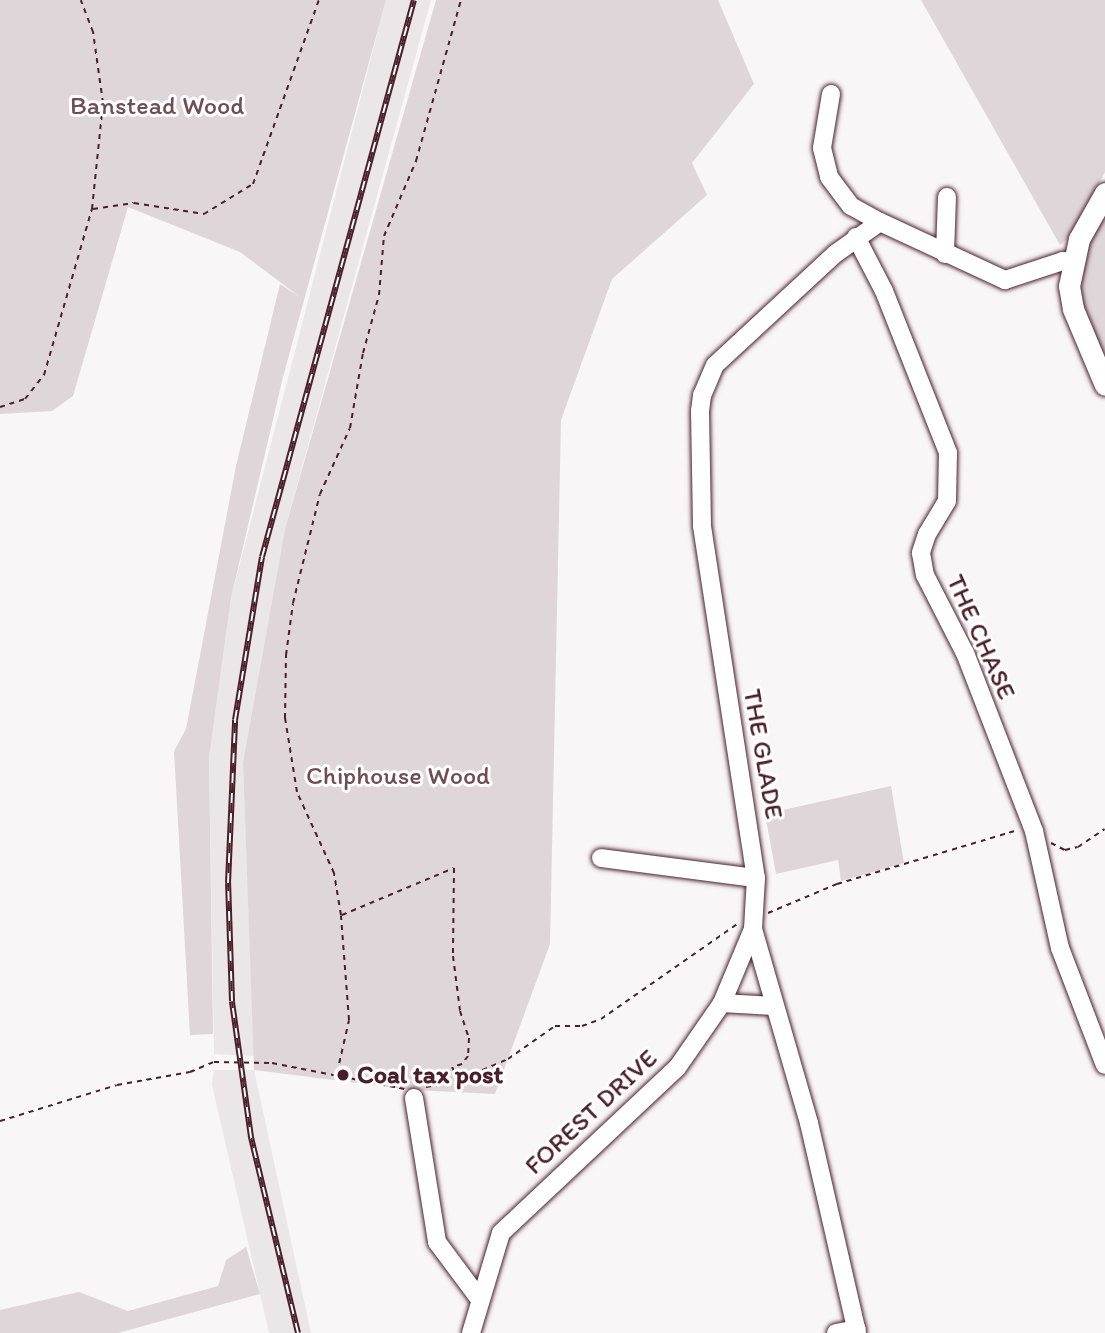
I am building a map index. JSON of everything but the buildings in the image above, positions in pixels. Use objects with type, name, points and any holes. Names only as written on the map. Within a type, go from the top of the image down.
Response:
[{"type":"main road","points":[[1105,193],[1079,239],[1072,264],[1073,309],[1105,385]]},
{"type":"street","points":[[831,94],[822,148],[829,177],[851,206],[945,254],[1005,280],[1063,261],[1072,264]]},
{"type":"street","points":[[945,254],[947,197]]},
{"type":"street","name":"THE GLADE","points":[[857,1331],[809,1123],[774,1006],[754,924],[756,878],[708,584],[702,526],[702,395],[725,354],[856,237],[880,222]]},
{"type":"street","name":"THE CHASE","points":[[856,237],[884,291],[948,453],[947,500],[927,534],[922,553],[925,575],[965,653],[1034,831],[1060,948],[1105,1065]]},
{"type":"street","points":[[601,858],[756,878]]},
{"type":"street","name":"FOREST DRIVE","points":[[471,1333],[478,1297],[501,1233],[677,1068],[722,1003],[754,924]]},
{"type":"street","points":[[722,1003],[774,1006]]},
{"type":"street","points":[[417,1092],[437,1242],[478,1297]]},
{"type":"street","points":[[836,1333],[857,1331]]},
{"type":"path","points":[[0,407],[25,399],[44,375],[92,209],[103,103],[93,32],[81,0]]},
{"type":"path","points":[[92,209],[134,203],[204,214],[253,184],[319,0]]},
{"type":"path","points":[[337,1074],[349,1020],[341,915],[334,873],[297,793],[285,718],[286,655],[293,603],[320,494],[349,428],[363,353],[379,295],[384,236],[424,136],[461,0]]},
{"type":"path","points":[[0,1121],[117,1085],[190,1072],[214,1062],[272,1063],[417,1092],[508,1059],[555,1026],[582,1026],[601,1019],[681,959],[744,920],[754,924],[837,884],[1023,829],[1034,831],[1065,850],[1078,847],[1105,829]]},
{"type":"path","points":[[341,915],[454,868],[453,956],[460,1011],[469,1038],[468,1056],[462,1064],[452,1067],[458,1079]]},
{"type":"shaded area","points":[[386,0],[431,0],[285,529],[243,762],[254,1056],[214,1054],[209,758],[231,598]]},
{"type":"shaded area","points":[[214,1070],[254,1070],[311,1333],[269,1333],[212,1085]]},
{"type":"green space","name":"Banstead Wood","points":[[0,0],[386,0],[283,377],[231,598],[209,758],[213,1034],[190,1035],[174,751],[186,729],[236,466],[280,284],[300,297],[240,252],[128,207],[73,396],[52,411],[0,414]]},
{"type":"green space","name":"Chiphouse Wood","points":[[436,0],[718,0],[754,84],[692,163],[707,195],[612,279],[561,420],[550,944],[495,1094],[413,1090],[254,1070],[243,762],[285,529]]},
{"type":"green space","points":[[921,0],[1105,0],[1105,172],[1074,233],[1060,245]]},
{"type":"green space","points":[[1105,205],[1105,367],[1078,299],[1078,281],[1086,244]]},
{"type":"green space","points":[[891,786],[904,863],[841,881],[838,860],[776,874],[765,814]]},
{"type":"green space","points":[[246,1247],[260,1294],[118,1333],[0,1333],[0,1310],[79,1292],[128,1311],[218,1286],[226,1260]]},
{"type":"railway","points":[[298,1333],[251,1137],[232,1001],[228,883],[235,720],[262,557],[414,0]]},
{"type":"place","name":"Coal tax post","points":[[343,1075]]}]
